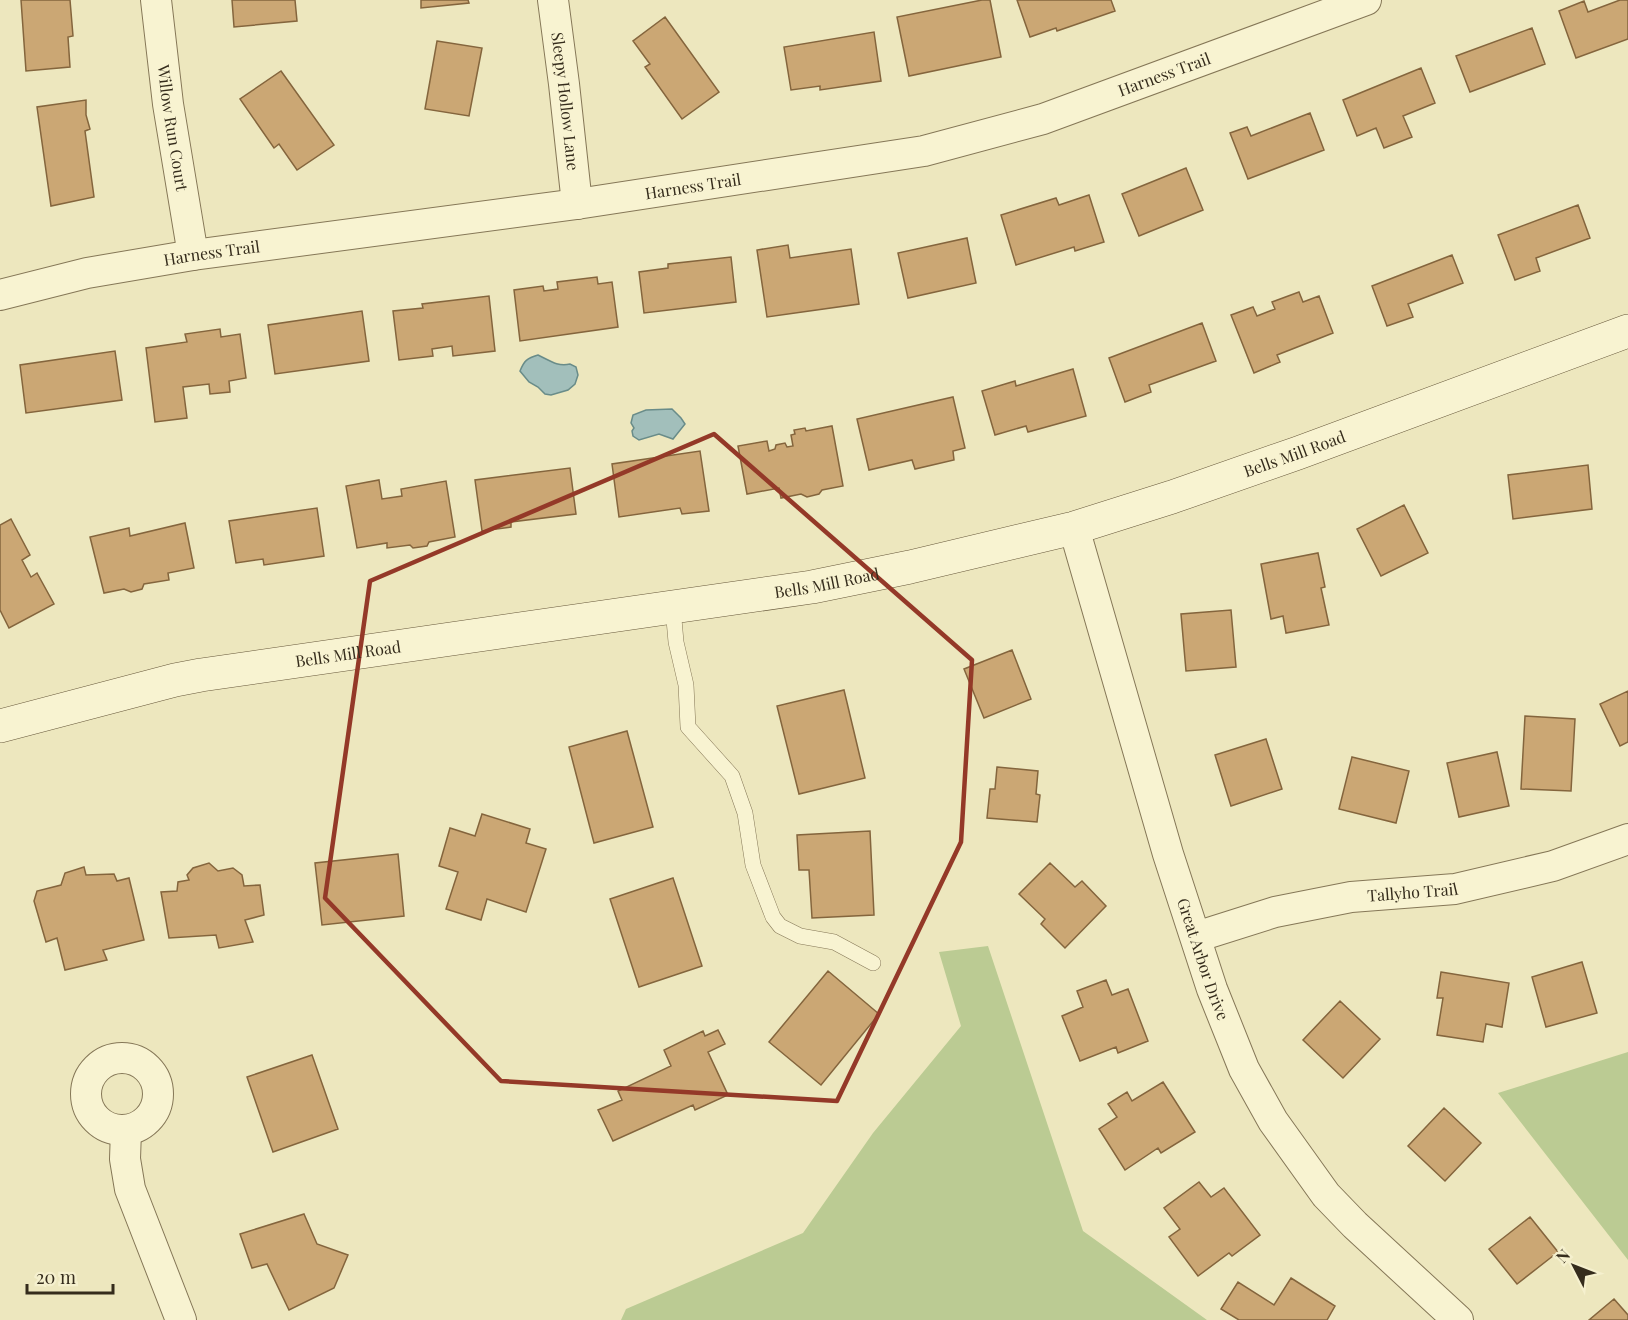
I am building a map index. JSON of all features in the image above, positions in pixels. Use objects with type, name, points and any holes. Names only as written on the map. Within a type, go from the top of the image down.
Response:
[{"type":"street","name":"Willow Run Court","points":[[156,0],[168,104],[193,255]]},
{"type":"street","name":"Sleepy Hollow Lane","points":[[553,0],[577,204]]},
{"type":"street","name":"Harness Trail","points":[[0,296],[87,273],[193,255],[577,204],[924,151],[1043,119],[1366,0]]},
{"type":"street","name":"Bells Mill Road","points":[[0,726],[201,675],[812,587],[910,567],[1074,528],[1298,453],[1628,331]]},
{"type":"street","name":"Great Arbor Drive","points":[[1074,528],[1168,854],[1212,989],[1244,1069],[1273,1121],[1326,1195],[1458,1320]]},
{"type":"street","name":"Tallyho Trail","points":[[1196,937],[1275,912],[1350,897],[1455,889],[1553,866],[1628,839]]},
{"type":"street","points":[[126,1130],[125,1159],[130,1189],[180,1320]]},
{"type":"lane","points":[[673,608],[676,642],[686,685],[688,727],[732,776],[745,813],[753,865],[774,917],[780,926],[800,936],[834,942],[873,963]]},
{"type":"highlighted area","points":[[714,434],[972,660],[961,842],[837,1101],[501,1081],[325,898],[370,581]]},
{"type":"green space","points":[[988,946],[1083,1231],[1207,1320],[621,1320],[626,1309],[803,1233],[873,1133],[961,1026],[939,952]]},
{"type":"green space","points":[[1628,1052],[1628,1260],[1498,1093]]},
{"type":"water","points":[[538,355],[557,364],[570,364],[576,367],[578,375],[575,384],[568,390],[551,395],[545,394],[529,382],[520,371],[526,360]]},
{"type":"water","points":[[672,409],[685,424],[673,439],[659,434],[639,440],[633,436],[634,428],[631,423],[633,415],[646,410]]},
{"type":"building","points":[[21,0],[70,0],[73,36],[68,37],[70,67],[26,71]]},
{"type":"building","points":[[232,0],[295,0],[297,21],[234,27]]},
{"type":"building","points":[[421,0],[468,0],[469,3],[421,8]]},
{"type":"building","points":[[990,0],[1001,57],[909,76],[897,17]]},
{"type":"building","points":[[1017,0],[1111,0],[1115,11],[1057,31],[1056,28],[1030,37]]},
{"type":"building","points":[[1620,0],[1628,0],[1628,39],[1576,58],[1559,11],[1584,1],[1588,12]]},
{"type":"building","points":[[665,17],[719,92],[682,119],[645,67],[650,64],[633,41]]},
{"type":"building","points":[[1532,28],[1545,64],[1470,92],[1456,56]]},
{"type":"building","points":[[874,32],[881,81],[820,90],[820,86],[791,90],[784,47]]},
{"type":"building","points":[[437,41],[482,48],[469,116],[425,109]]},
{"type":"building","points":[[1421,68],[1435,103],[1403,116],[1412,137],[1384,148],[1376,128],[1357,136],[1343,100]]},
{"type":"building","points":[[281,71],[334,145],[297,170],[279,144],[274,148],[240,99]]},
{"type":"building","points":[[86,100],[86,115],[90,129],[85,131],[94,197],[51,206],[37,107]]},
{"type":"building","points":[[1310,113],[1324,150],[1248,179],[1230,133],[1247,127],[1251,136]]},
{"type":"building","points":[[1186,168],[1203,210],[1139,236],[1122,194]]},
{"type":"building","points":[[1089,195],[1104,242],[1075,251],[1074,247],[1016,265],[1001,215],[1056,198],[1059,205]]},
{"type":"building","points":[[1578,205],[1590,238],[1536,258],[1540,271],[1515,280],[1498,235]]},
{"type":"building","points":[[967,238],[976,283],[908,298],[898,253]]},
{"type":"building","points":[[788,245],[790,258],[851,249],[859,304],[767,317],[757,250]]},
{"type":"building","points":[[1452,255],[1463,283],[1408,304],[1413,317],[1387,326],[1372,286]]},
{"type":"building","points":[[731,257],[736,302],[644,313],[639,272],[668,268],[668,264]]},
{"type":"building","points":[[597,277],[598,284],[612,282],[618,327],[520,341],[514,290],[543,286],[544,291],[558,289],[557,282]]},
{"type":"building","points":[[1299,292],[1303,302],[1319,296],[1333,333],[1277,355],[1280,362],[1254,373],[1231,315],[1253,307],[1257,316],[1275,309],[1272,302]]},
{"type":"building","points":[[489,296],[495,351],[453,356],[452,346],[432,349],[433,356],[399,360],[393,311],[423,308],[422,304]]},
{"type":"building","points":[[362,311],[369,361],[275,374],[268,325]]},
{"type":"building","points":[[1202,323],[1216,361],[1149,385],[1151,392],[1125,402],[1109,358]]},
{"type":"building","points":[[220,329],[221,337],[240,334],[246,378],[229,381],[230,392],[210,394],[209,384],[183,387],[187,418],[155,422],[146,348],[187,342],[185,334]]},
{"type":"building","points":[[115,351],[122,400],[26,413],[20,365]]},
{"type":"building","points":[[1073,369],[1086,416],[1028,432],[1026,426],[995,435],[982,391],[1015,381],[1016,386]]},
{"type":"building","points":[[953,397],[965,448],[953,451],[954,460],[915,469],[912,460],[869,470],[857,419]]},
{"type":"building","points":[[832,426],[843,486],[822,490],[819,494],[807,497],[801,494],[781,498],[779,488],[747,494],[738,446],[767,441],[769,451],[775,449],[776,445],[785,443],[787,447],[793,446],[791,435],[795,434],[794,430],[805,428],[806,431]]},
{"type":"building","points":[[700,451],[709,511],[682,514],[680,508],[619,517],[612,464]]},
{"type":"building","points":[[1588,465],[1592,509],[1513,519],[1508,475]]},
{"type":"building","points":[[570,468],[576,514],[511,522],[511,527],[482,531],[475,480]]},
{"type":"building","points":[[379,480],[382,499],[402,496],[401,489],[446,481],[455,537],[413,548],[410,545],[387,548],[387,543],[357,548],[346,486]]},
{"type":"building","points":[[1404,505],[1428,553],[1381,576],[1357,529]]},
{"type":"building","points":[[317,508],[324,556],[264,565],[263,559],[236,563],[229,521]]},
{"type":"building","points":[[11,519],[30,555],[22,560],[31,577],[37,573],[54,604],[9,628],[0,610],[0,525]]},
{"type":"building","points":[[185,523],[194,568],[168,573],[169,580],[144,584],[142,589],[131,592],[124,589],[104,593],[90,537],[129,528],[130,536]]},
{"type":"building","points":[[1318,553],[1325,587],[1321,588],[1329,625],[1286,633],[1283,616],[1271,619],[1261,564]]},
{"type":"building","points":[[1231,610],[1236,667],[1186,671],[1181,614]]},
{"type":"building","points":[[1012,650],[1031,699],[984,718],[964,669]]},
{"type":"building","points":[[844,690],[865,778],[799,794],[777,706]]},
{"type":"building","points":[[1628,691],[1628,742],[1620,746],[1600,704]]},
{"type":"building","points":[[1525,716],[1575,719],[1571,791],[1521,789]]},
{"type":"building","points":[[627,731],[653,827],[594,843],[569,747]]},
{"type":"building","points":[[1266,739],[1282,789],[1231,806],[1215,755]]},
{"type":"building","points":[[1497,752],[1509,806],[1459,817],[1447,763]]},
{"type":"building","points":[[1352,757],[1409,771],[1396,823],[1339,809]]},
{"type":"building","points":[[997,767],[1038,771],[1036,794],[1040,795],[1037,822],[987,818],[990,789],[995,789]]},
{"type":"building","points":[[482,814],[530,829],[526,843],[546,849],[526,912],[487,899],[481,920],[446,909],[458,872],[439,866],[450,828],[475,836]]},
{"type":"building","points":[[870,831],[874,915],[812,918],[809,870],[799,870],[797,835]]},
{"type":"building","points":[[398,854],[404,916],[322,925],[315,863]]},
{"type":"building","points":[[209,863],[218,871],[233,868],[242,875],[244,886],[260,885],[264,915],[245,920],[253,942],[219,948],[216,935],[169,938],[161,892],[177,891],[178,882],[189,880],[187,875],[193,868]]},
{"type":"building","points":[[1050,863],[1075,887],[1082,881],[1106,906],[1065,948],[1041,924],[1045,919],[1019,894]]},
{"type":"building","points":[[84,867],[86,875],[114,874],[117,881],[129,878],[144,940],[103,950],[107,960],[65,970],[57,938],[46,942],[34,901],[37,891],[61,885],[65,873]]},
{"type":"building","points":[[673,878],[702,966],[639,987],[610,899]]},
{"type":"building","points":[[1582,962],[1597,1013],[1546,1027],[1532,977]]},
{"type":"building","points":[[828,971],[879,1014],[821,1085],[769,1042]]},
{"type":"building","points":[[1441,972],[1509,983],[1502,1027],[1486,1024],[1483,1042],[1437,1035],[1443,998],[1437,998]]},
{"type":"building","points":[[1106,980],[1112,995],[1128,989],[1148,1041],[1118,1053],[1116,1047],[1080,1061],[1062,1016],[1083,1007],[1077,991]]},
{"type":"building","points":[[1340,1001],[1380,1039],[1343,1078],[1303,1040]]},
{"type":"building","points":[[718,1030],[725,1044],[708,1052],[728,1095],[695,1110],[693,1105],[613,1141],[598,1110],[622,1100],[618,1091],[671,1066],[664,1050],[703,1031],[705,1036]]},
{"type":"building","points":[[312,1055],[338,1129],[273,1152],[247,1077]]},
{"type":"building","points":[[1163,1082],[1195,1132],[1161,1153],[1158,1148],[1125,1170],[1099,1129],[1117,1117],[1108,1104],[1127,1092],[1132,1101]]},
{"type":"building","points":[[1444,1108],[1481,1143],[1445,1181],[1408,1146]]},
{"type":"building","points":[[1199,1182],[1211,1197],[1224,1188],[1260,1235],[1232,1256],[1229,1253],[1198,1276],[1169,1237],[1180,1229],[1164,1208]]},
{"type":"building","points":[[304,1214],[317,1244],[348,1255],[334,1288],[289,1310],[267,1264],[252,1268],[240,1234]]},
{"type":"building","points":[[1530,1217],[1558,1252],[1517,1284],[1489,1249]]},
{"type":"building","points":[[1291,1278],[1335,1306],[1327,1320],[1239,1320],[1221,1309],[1238,1282],[1274,1305]]},
{"type":"building","points":[[1614,1299],[1628,1315],[1628,1320],[1589,1320]]}]
